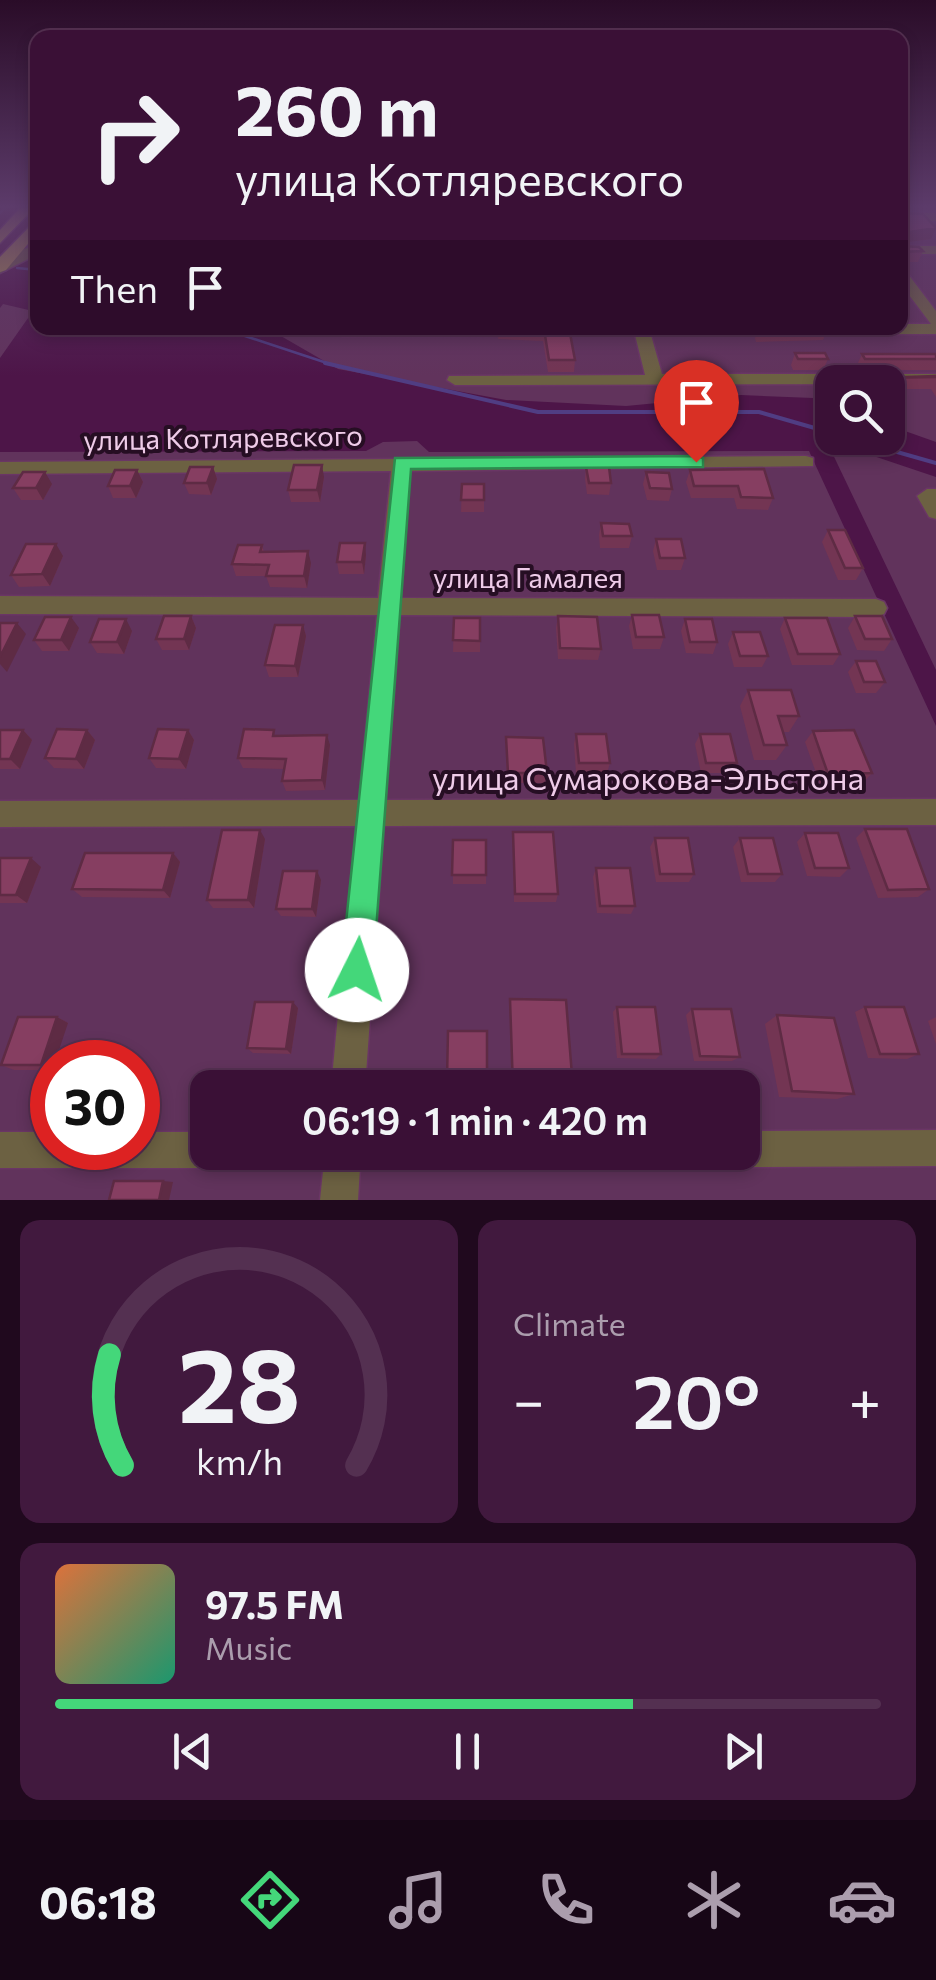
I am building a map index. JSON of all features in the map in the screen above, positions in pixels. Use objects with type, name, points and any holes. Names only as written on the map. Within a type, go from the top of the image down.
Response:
[{"type":"street","points":[[908,283],[936,286]]},
{"type":"street","points":[[908,288],[936,320]]},
{"type":"street","points":[[908,330],[936,330]]},
{"type":"street","points":[[644,335],[656,379]]},
{"type":"street","points":[[455,380],[936,378]]},
{"type":"street","name":"улица Котляревского","points":[[0,467],[806,462]]},
{"type":"street","points":[[349,1070],[402,463]]},
{"type":"street","points":[[936,496],[926,496],[936,512]]},
{"type":"street","name":"улица Гамалея","points":[[0,606],[876,608]]},
{"type":"street","name":"улица Сумарокова-Эльстона","points":[[0,814],[936,812]]},
{"type":"street","points":[[760,1149],[936,1148]]},
{"type":"street","points":[[0,1150],[190,1150]]},
{"type":"street","points":[[339,1200],[342,1170]]},
{"type":"shaded area","points":[[908,264],[936,264],[936,442],[905,431],[905,365],[815,365],[815,399],[741,395],[626,406],[506,400],[338,369],[279,335],[908,335]]},
{"type":"shaded area","points":[[3,304],[30,310],[30,315],[0,358]]},
{"type":"shaded area","points":[[417,441],[429,452],[809,451],[936,726],[936,1200],[0,1200],[0,452],[366,451],[383,442]]},
{"type":"shaded area","points":[[833,455],[871,455],[936,477],[936,670]]},
{"type":"building","points":[[545,335],[570,335],[575,360],[549,360]]},
{"type":"building","points":[[795,353],[825,353],[828,359],[798,359]]},
{"type":"building","points":[[862,354],[936,354],[936,359],[865,359]]},
{"type":"building","points":[[294,465],[322,465],[317,490],[288,490]]},
{"type":"building","points":[[190,467],[213,467],[207,483],[184,483]]},
{"type":"building","points":[[586,467],[609,467],[611,483],[589,483]]},
{"type":"building","points":[[764,469],[773,498],[741,497],[738,486],[694,486],[690,470]]},
{"type":"building","points":[[115,470],[137,470],[130,486],[108,486]]},
{"type":"building","points":[[23,472],[45,472],[36,488],[13,488]]},
{"type":"building","points":[[646,472],[669,473],[672,489],[650,488]]},
{"type":"building","points":[[462,484],[484,484],[484,500],[461,500]]},
{"type":"building","points":[[601,523],[629,524],[632,536],[603,536]]},
{"type":"building","points":[[828,530],[845,530],[863,568],[845,568]]},
{"type":"building","points":[[656,539],[681,539],[685,558],[660,558]]},
{"type":"building","points":[[340,543],[365,543],[362,562],[337,562]]},
{"type":"building","points":[[26,544],[56,544],[42,574],[11,575]]},
{"type":"building","points":[[238,545],[262,545],[260,552],[308,551],[304,576],[266,576],[269,565],[232,564]]},
{"type":"building","points":[[632,615],[659,615],[664,637],[636,637]]},
{"type":"building","points":[[164,616],[191,616],[184,639],[156,639]]},
{"type":"building","points":[[558,616],[597,617],[601,649],[560,648]]},
{"type":"building","points":[[855,616],[882,616],[892,639],[865,639]]},
{"type":"building","points":[[45,617],[71,617],[61,640],[34,640]]},
{"type":"building","points":[[454,618],[480,618],[480,641],[453,640]]},
{"type":"building","points":[[785,618],[827,618],[840,654],[798,654]]},
{"type":"building","points":[[99,619],[126,619],[117,642],[90,642]]},
{"type":"building","points":[[685,619],[712,619],[717,642],[690,642]]},
{"type":"building","points":[[0,623],[17,623],[0,657]]},
{"type":"building","points":[[275,625],[303,625],[295,666],[265,665]]},
{"type":"building","points":[[733,632],[760,632],[768,656],[740,656]]},
{"type":"building","points":[[856,661],[876,661],[885,682],[864,682]]},
{"type":"building","points":[[748,690],[791,690],[799,716],[778,716],[787,745],[764,745]]},
{"type":"building","points":[[57,729],[87,730],[76,759],[45,758]]},
{"type":"building","points":[[158,729],[188,730],[179,759],[149,758]]},
{"type":"building","points":[[244,729],[274,730],[273,736],[327,735],[322,780],[282,781],[286,759],[238,758]]},
{"type":"building","points":[[0,730],[23,730],[10,759],[0,759]]},
{"type":"building","points":[[854,730],[872,773],[828,774],[813,731]]},
{"type":"building","points":[[576,734],[606,734],[610,763],[579,763]]},
{"type":"building","points":[[700,734],[730,734],[737,763],[706,763]]},
{"type":"building","points":[[506,737],[543,738],[547,773],[508,773]]},
{"type":"building","points":[[865,829],[907,829],[929,889],[888,890]]},
{"type":"building","points":[[222,830],[260,830],[248,900],[207,900]]},
{"type":"building","points":[[513,832],[553,832],[558,894],[515,894]]},
{"type":"building","points":[[805,833],[838,833],[849,868],[815,868]]},
{"type":"building","points":[[655,838],[688,838],[694,874],[660,874]]},
{"type":"building","points":[[740,838],[773,838],[782,874],[748,874]]},
{"type":"building","points":[[453,840],[486,840],[486,875],[452,875]]},
{"type":"building","points":[[85,853],[173,853],[163,890],[72,889]]},
{"type":"building","points":[[0,858],[31,858],[16,895],[0,895]]},
{"type":"building","points":[[596,868],[630,868],[635,906],[600,906]]},
{"type":"building","points":[[283,871],[317,871],[312,909],[276,909]]},
{"type":"building","points":[[510,999],[566,1000],[572,1070],[512,1070]]},
{"type":"building","points":[[255,1002],[293,1002],[286,1049],[247,1048]]},
{"type":"building","points":[[617,1007],[655,1007],[661,1054],[622,1054]]},
{"type":"building","points":[[865,1007],[904,1007],[919,1054],[880,1054]]},
{"type":"building","points":[[692,1009],[731,1009],[740,1057],[700,1056]]},
{"type":"building","points":[[777,1015],[834,1018],[854,1094],[792,1091]]},
{"type":"building","points":[[18,1017],[57,1017],[49,1040],[30,1040],[30,1065],[1,1065]]},
{"type":"building","points":[[448,1031],[487,1031],[487,1070],[447,1070]]},
{"type":"building","points":[[114,1181],[163,1181],[159,1200],[109,1200]]},
{"type":"waterway","points":[[17,268],[30,269]]},
{"type":"waterway","points":[[242,335],[331,364]]},
{"type":"waterway","points":[[325,363],[331,364]]},
{"type":"waterway","points":[[331,364],[538,412],[759,412],[815,428]]},
{"type":"waterway","points":[[331,364],[336,366]]},
{"type":"waterway","points":[[905,454],[936,463]]},
{"type":"route","points":[[357,970],[402,463],[696,462]]}]
